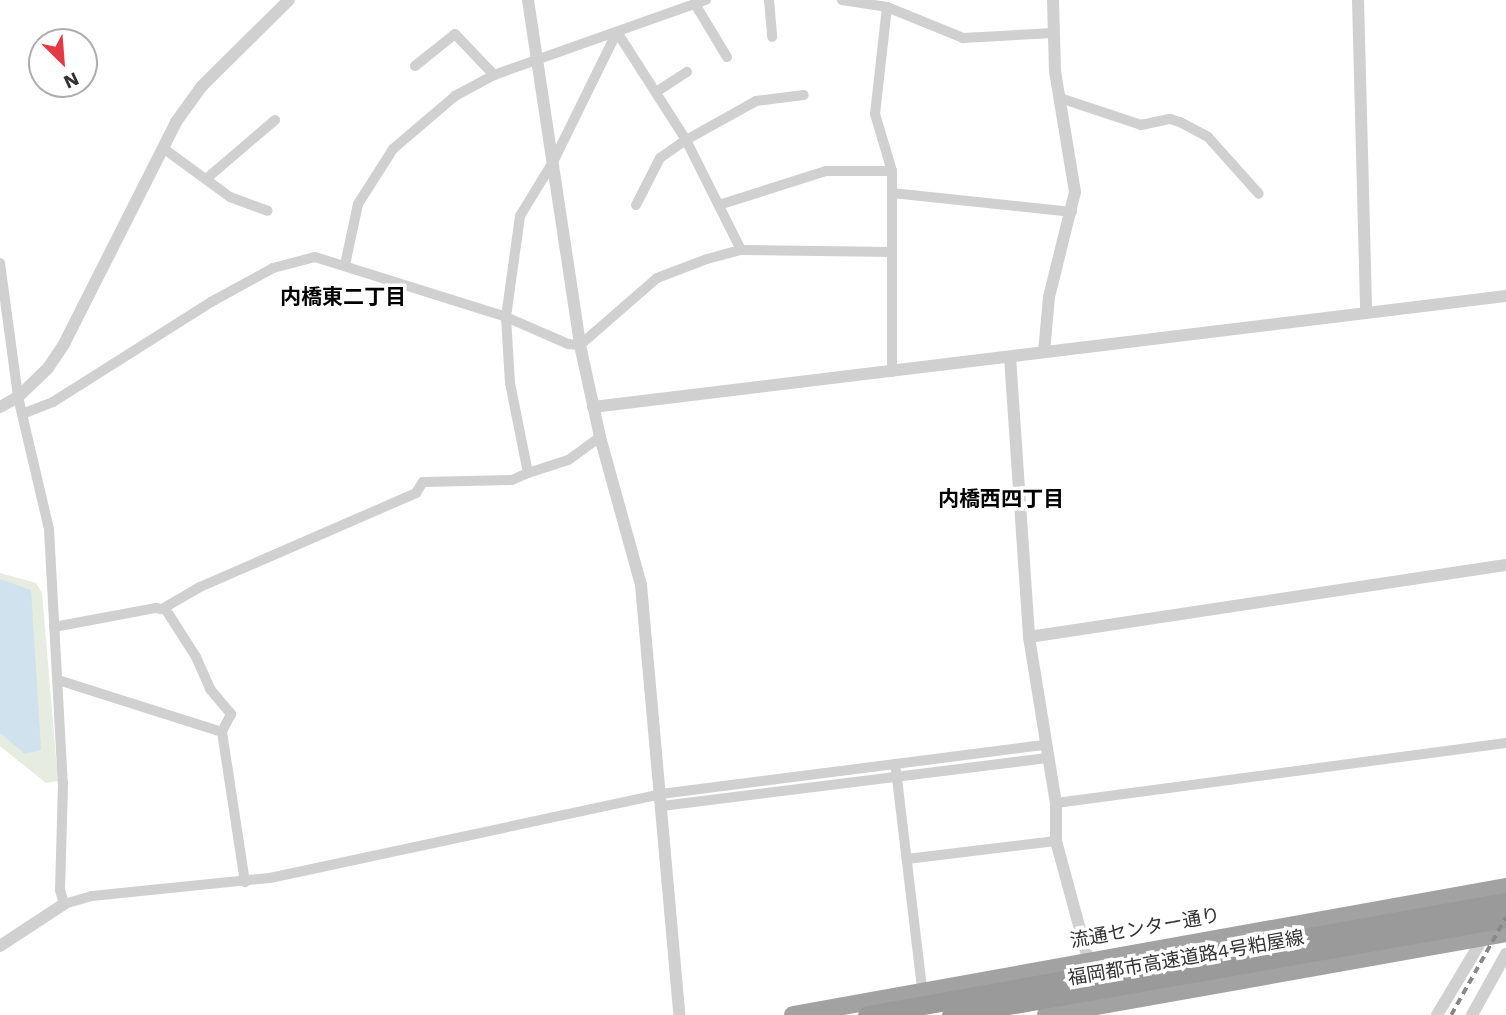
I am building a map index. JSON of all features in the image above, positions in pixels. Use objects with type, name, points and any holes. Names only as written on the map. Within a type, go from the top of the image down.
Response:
[{"type":"highway","name":"流通センター通り","points":[[793,1015],[1088,959],[1506,887]]},
{"type":"highway","name":"福岡都市高速道路4号粕屋線","points":[[951,1015],[1030,993],[1506,902]]},
{"type":"highway","name":"福岡都市高速道路4号粕屋線","points":[[867,1015],[1030,993],[1506,918]]},
{"type":"highway","points":[[1046,1015],[1506,933]]},
{"type":"street","points":[[0,407],[18,397],[48,368],[64,344],[163,148],[202,86],[289,0]]},
{"type":"street","points":[[528,0],[539,58],[580,345],[600,438],[641,585],[679,1015]]},
{"type":"street","points":[[769,0],[772,37]]},
{"type":"street","points":[[842,0],[887,7],[963,38],[1053,33]]},
{"type":"street","points":[[1044,352],[1049,297],[1072,212],[1071,159],[1060,97],[1053,33],[1053,0]]},
{"type":"street","points":[[1358,0],[1366,312]]},
{"type":"street","points":[[345,265],[358,204],[393,149],[445,103],[494,75],[700,2],[727,57]]},
{"type":"street","points":[[887,7],[875,114],[892,171],[892,372]]},
{"type":"street","points":[[617,32],[686,140],[722,204],[741,250]]},
{"type":"street","points":[[528,473],[510,383],[506,317],[512,298],[515,231],[528,198],[552,162],[617,32]]},
{"type":"street","points":[[415,66],[456,34],[494,75]]},
{"type":"street","points":[[656,92],[687,72]]},
{"type":"street","points":[[636,205],[660,158],[686,140],[756,100],[804,95]]},
{"type":"street","points":[[1060,97],[1141,125],[1170,119],[1180,122],[1208,137],[1258,194]]},
{"type":"street","points":[[206,179],[275,120]]},
{"type":"street","points":[[163,148],[230,197],[268,211]]},
{"type":"street","points":[[722,204],[825,171],[892,171]]},
{"type":"street","points":[[892,194],[1072,212]]},
{"type":"street","points":[[580,345],[657,278],[741,250],[892,252]]},
{"type":"street","points":[[22,414],[53,402],[111,364],[273,268],[315,257],[506,317],[580,345]]},
{"type":"street","points":[[0,263],[18,397],[49,529],[58,680],[64,904]]},
{"type":"street","points":[[593,407],[1506,296]]},
{"type":"street","points":[[1010,356],[1029,637],[1056,803],[1056,841],[1088,959]]},
{"type":"street","points":[[54,627],[162,609],[200,587],[416,493],[423,482],[512,480],[568,460],[600,438]]},
{"type":"street","points":[[1029,637],[1506,565]]},
{"type":"street","points":[[162,609],[174,618],[201,675],[231,714],[222,732],[246,882]]},
{"type":"street","points":[[58,680],[222,732]]},
{"type":"street","points":[[1056,803],[1506,743]]},
{"type":"street","points":[[0,946],[64,904],[92,896],[246,882],[662,800],[1046,752]]},
{"type":"street","points":[[896,770],[922,989]]},
{"type":"street","points":[[907,859],[1056,841]]},
{"type":"street","points":[[1437,1015],[1483,938]]},
{"type":"street","points":[[1472,1015],[1506,954]]},
{"type":"shaded area","points":[[0,573],[36,583],[42,593],[58,781],[46,783],[0,746]]},
{"type":"water","points":[[0,579],[31,590],[41,750],[25,754],[0,733]]},
{"type":"railway","points":[[1451,1015],[1506,917]]},
{"type":"district","name":"内橋東二丁目","points":[[343,297]]},
{"type":"district","name":"内橋西四丁目","points":[[1001,499]]}]
